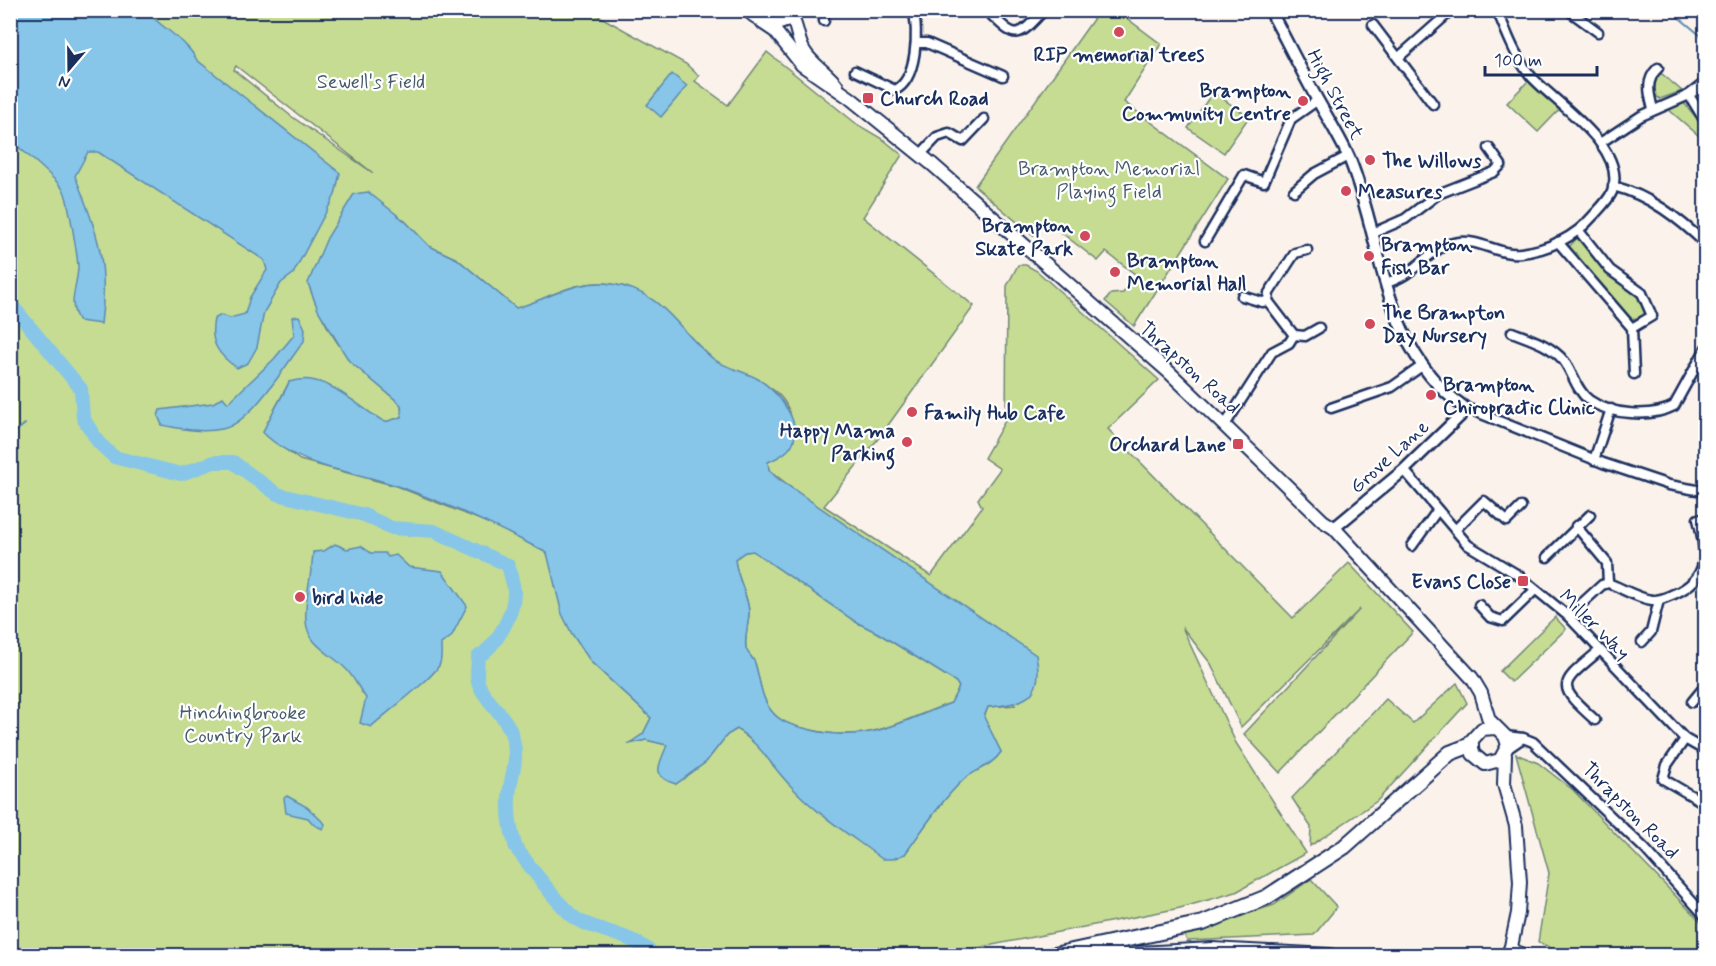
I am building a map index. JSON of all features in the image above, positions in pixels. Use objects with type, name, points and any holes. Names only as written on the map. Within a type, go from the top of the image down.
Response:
[{"type":"highway","points":[[1049,956],[1203,923],[1267,897],[1344,847],[1450,753],[1474,739]]},
{"type":"highway","points":[[1102,956],[1212,950],[1330,956]]},
{"type":"highway","points":[[1510,953],[1524,956]]},
{"type":"main road","name":"Thrapston Road","points":[[747,11],[775,31],[802,65],[826,84],[840,90]]},
{"type":"main road","name":"Thrapston Road","points":[[763,22],[780,24],[793,13],[799,43],[807,55],[840,90],[920,155],[1170,373],[1323,521],[1334,528],[1472,678],[1500,732],[1506,752],[1504,784]]},
{"type":"main road","points":[[1483,701],[1474,739],[1477,760],[1485,764],[1504,784],[1516,826],[1520,882],[1510,953]]},
{"type":"main road","points":[[1474,739],[1482,729],[1500,732]]},
{"type":"main road","points":[[1485,764],[1500,760],[1506,752]]},
{"type":"street","points":[[824,10],[824,21]]},
{"type":"street","points":[[855,71],[895,90],[900,88],[917,43],[913,10]]},
{"type":"street","points":[[986,10],[1009,32],[1019,34],[1025,31],[1044,10]]},
{"type":"street","name":"High Street","points":[[1269,10],[1348,156],[1362,191],[1394,312],[1407,344],[1422,366],[1448,396],[1464,407],[1594,460],[1644,477],[1697,490],[1706,490]]},
{"type":"street","points":[[1398,57],[1452,10]]},
{"type":"street","points":[[1386,283],[1402,279],[1422,264],[1436,249],[1459,242],[1520,254],[1558,242],[1579,231],[1607,200],[1613,186],[1612,165],[1600,143],[1588,128],[1531,76],[1512,47],[1497,10]]},
{"type":"street","points":[[1568,10],[1598,32]]},
{"type":"street","points":[[1373,25],[1432,104]]},
{"type":"street","points":[[917,43],[927,43],[1003,76]]},
{"type":"street","points":[[1653,109],[1648,90],[1649,80],[1658,68]]},
{"type":"street","points":[[1600,143],[1653,109],[1689,94],[1703,84]]},
{"type":"street","points":[[1689,94],[1706,123]]},
{"type":"street","points":[[1205,241],[1244,175],[1264,182],[1291,119],[1318,100]]},
{"type":"street","points":[[920,155],[937,137],[949,134],[963,141],[984,119]]},
{"type":"street","points":[[1373,233],[1405,219],[1438,194],[1494,172],[1501,165],[1489,148]]},
{"type":"street","points":[[1294,191],[1314,174],[1348,156]]},
{"type":"street","points":[[1613,186],[1642,195],[1659,205],[1706,244]]},
{"type":"street","points":[[1579,231],[1610,270],[1642,293],[1652,316],[1632,328]]},
{"type":"street","points":[[1558,242],[1632,328],[1634,374]]},
{"type":"street","points":[[1307,250],[1295,253],[1269,293],[1268,301],[1294,335],[1305,336],[1319,328]]},
{"type":"street","points":[[1242,296],[1262,302],[1268,301]]},
{"type":"street","points":[[1512,332],[1548,347],[1564,362],[1575,383],[1589,400],[1611,409],[1644,414],[1666,410],[1674,406],[1706,348]]},
{"type":"street","points":[[1225,424],[1272,352],[1289,343],[1294,335]]},
{"type":"street","points":[[1331,408],[1392,387],[1422,366]]},
{"type":"street","name":"Grove Lane","points":[[1334,528],[1404,470],[1460,416],[1464,407]]},
{"type":"street","points":[[1594,460],[1611,409]]},
{"type":"street","name":"Miller Way","points":[[1404,470],[1468,545],[1518,574],[1568,616],[1685,739],[1706,751]]},
{"type":"street","points":[[1455,530],[1484,501],[1508,521],[1521,507]]},
{"type":"street","points":[[1412,546],[1437,511]]},
{"type":"street","points":[[1547,556],[1590,515]]},
{"type":"street","points":[[1568,616],[1602,585],[1608,583],[1650,600],[1659,600],[1683,590],[1697,579],[1700,572],[1705,547],[1698,519]]},
{"type":"street","points":[[1576,526],[1607,563],[1608,583]]},
{"type":"street","points":[[1479,605],[1490,617],[1503,621],[1535,590]]},
{"type":"street","points":[[1642,642],[1651,632],[1659,600]]},
{"type":"street","points":[[1595,720],[1568,695],[1567,686],[1570,676],[1599,651]]},
{"type":"street","points":[[1692,702],[1706,685]]},
{"type":"street","points":[[1500,732],[1523,738]]},
{"type":"street","points":[[1506,752],[1523,738]]},
{"type":"street","name":"Thrapston Road","points":[[1523,738],[1533,742],[1645,849],[1706,917]]},
{"type":"street","points":[[1685,739],[1667,765],[1663,779],[1706,804]]},
{"type":"green space","points":[[10,11],[590,11],[686,64],[699,76],[695,81],[728,105],[767,52],[858,125],[884,140],[902,155],[863,217],[974,306],[881,435],[824,506],[931,576],[982,507],[978,499],[1000,469],[984,458],[1006,419],[1007,286],[1018,265],[1026,265],[1037,271],[1159,380],[1108,429],[1293,618],[1349,563],[1413,632],[1280,773],[1244,734],[1360,609],[1241,727],[1211,664],[1182,627],[1236,743],[1306,853],[1236,892],[1180,908],[942,955],[11,955]],"holes":[[[236,66],[373,173],[291,116],[234,70]],[[375,199],[406,222],[429,246],[457,259],[517,309],[575,286],[599,283],[629,288],[644,295],[668,313],[712,358],[762,383],[783,399],[790,412],[793,429],[792,441],[787,450],[768,462],[769,470],[823,512],[892,557],[1015,705],[988,707],[984,718],[1001,752],[993,761],[968,776],[955,788],[905,854],[788,783],[765,752],[737,729],[727,735],[706,762],[676,784],[667,745],[646,740],[629,744],[643,734],[651,718],[591,662],[547,553],[498,527],[396,486],[300,460],[263,433],[289,382],[385,422],[402,417],[401,405],[367,376],[344,352],[326,325],[310,289]]]},
{"type":"green space","name":"Brampton Memorial Playing Field","points":[[1099,11],[1117,11],[1161,44],[1124,102],[1228,179],[1134,326],[1105,301],[1111,294],[1123,293],[1136,275],[1106,252],[1098,261],[1045,220],[1033,236],[975,186]]},
{"type":"green space","points":[[1656,74],[1662,74],[1682,91],[1660,99],[1653,91]]},
{"type":"green space","points":[[1528,81],[1559,110],[1538,132],[1507,103]]},
{"type":"green space","points":[[1213,92],[1249,117],[1224,153],[1188,128]]},
{"type":"green space","points":[[1684,103],[1705,128],[1705,141],[1668,109]]},
{"type":"green space","points":[[1577,238],[1582,239],[1608,272],[1639,296],[1646,309],[1644,315],[1634,319],[1628,318],[1567,249]]},
{"type":"green space","points":[[753,551],[856,622],[878,633],[956,682],[959,687],[951,703],[884,728],[851,734],[832,734],[811,730],[791,725],[778,717],[766,703],[755,663],[746,648],[749,612],[735,559],[745,552]]},
{"type":"green space","points":[[1555,617],[1566,629],[1511,682],[1500,671]]},
{"type":"green space","points":[[1457,683],[1467,703],[1377,801],[1310,846],[1311,827],[1292,798],[1386,699],[1413,723]]},
{"type":"green space","points":[[1516,754],[1538,763],[1573,790],[1699,920],[1705,928],[1705,955],[1566,955],[1538,942],[1549,873]]},
{"type":"green space","points":[[1311,879],[1337,907],[1314,935],[1187,941],[1184,934],[1274,905]]},
{"type":"water","points":[[10,11],[146,11],[180,40],[197,60],[340,173],[335,195],[293,274],[281,283],[264,312],[257,347],[248,363],[237,368],[220,353],[214,341],[214,319],[221,315],[230,318],[245,314],[250,297],[267,270],[264,260],[98,152],[88,152],[75,176],[95,231],[102,265],[101,324],[79,321],[75,315],[73,302],[78,262],[66,196],[60,185],[11,140]]},
{"type":"water","points":[[672,74],[687,86],[661,117],[647,105]]},
{"type":"water","points":[[368,192],[406,222],[429,246],[457,259],[516,308],[563,290],[599,283],[630,288],[657,303],[712,358],[766,384],[788,410],[795,431],[794,441],[788,450],[768,462],[769,470],[777,478],[1036,655],[1038,680],[1035,689],[1029,696],[1012,704],[988,707],[984,717],[1001,752],[988,765],[968,776],[955,788],[905,854],[893,859],[882,859],[833,823],[798,794],[759,748],[737,729],[727,735],[706,762],[676,784],[668,781],[659,773],[667,745],[646,740],[628,744],[643,734],[651,718],[591,662],[572,634],[562,614],[547,553],[435,500],[378,480],[310,462],[294,455],[263,433],[289,382],[302,379],[328,385],[385,422],[402,417],[401,405],[349,361],[318,310],[308,283],[327,238],[354,194]],"holes":[[[753,551],[856,622],[878,633],[956,682],[959,687],[951,703],[899,724],[868,733],[832,734],[801,728],[782,720],[766,703],[755,663],[747,650],[749,612],[735,559],[745,552]]]},
{"type":"water","points":[[299,316],[305,329],[304,341],[267,392],[245,416],[233,425],[207,431],[162,425],[158,416],[160,410],[213,403],[223,397],[228,403],[274,359],[294,335],[292,317]]},
{"type":"water","points":[[335,544],[347,549],[361,546],[371,553],[385,553],[388,557],[396,555],[409,567],[442,571],[467,606],[451,637],[441,644],[441,661],[437,669],[371,727],[360,723],[366,698],[347,670],[315,643],[306,622],[313,552],[324,551]]},
{"type":"water","points":[[287,796],[307,807],[325,824],[323,829],[314,825],[308,818],[286,813],[284,798]]},
{"type":"waterway","points":[[1670,10],[1706,40]]},
{"type":"waterway","points":[[10,303],[81,389],[83,418],[99,443],[114,457],[181,474],[214,462],[233,462],[277,494],[364,515],[392,528],[434,531],[508,565],[514,590],[511,611],[497,638],[478,657],[477,675],[483,692],[507,724],[513,739],[515,756],[509,810],[516,848],[556,899],[573,916],[589,925],[638,943],[655,956]]},
{"type":"waterway","points":[[10,436],[25,424]]},
{"type":"place","name":"RIP memorial trees","points":[[1119,32]]},
{"type":"place","name":"Church Road","points":[[868,98]]},
{"type":"place","name":"Brampton Community Centre","points":[[1303,101]]},
{"type":"place","name":"The Willows","points":[[1370,160]]},
{"type":"place","name":"Measures","points":[[1346,191]]},
{"type":"place","name":"Brampton Skate Park","points":[[1085,236]]},
{"type":"place","name":"Brampton Fish Bar","points":[[1369,256]]},
{"type":"place","name":"Brampton Memorial Hall","points":[[1115,272]]},
{"type":"place","name":"The Brampton Day Nursery","points":[[1370,324]]},
{"type":"place","name":"Brampton Chiropractic Clinic","points":[[1431,395]]},
{"type":"place","name":"Family Hub Cafe","points":[[912,412]]},
{"type":"place","name":"Happy Mama Parking","points":[[907,442]]},
{"type":"place","name":"Orchard Lane","points":[[1238,444]]},
{"type":"place","name":"Evans Close","points":[[1523,581]]},
{"type":"place","name":"bird hide","points":[[300,597]]},
{"type":"park label","name":"Sewell's Field","points":[[371,81]]},
{"type":"park label","name":"Hinchingbrooke Country Park","points":[[243,724]]}]
